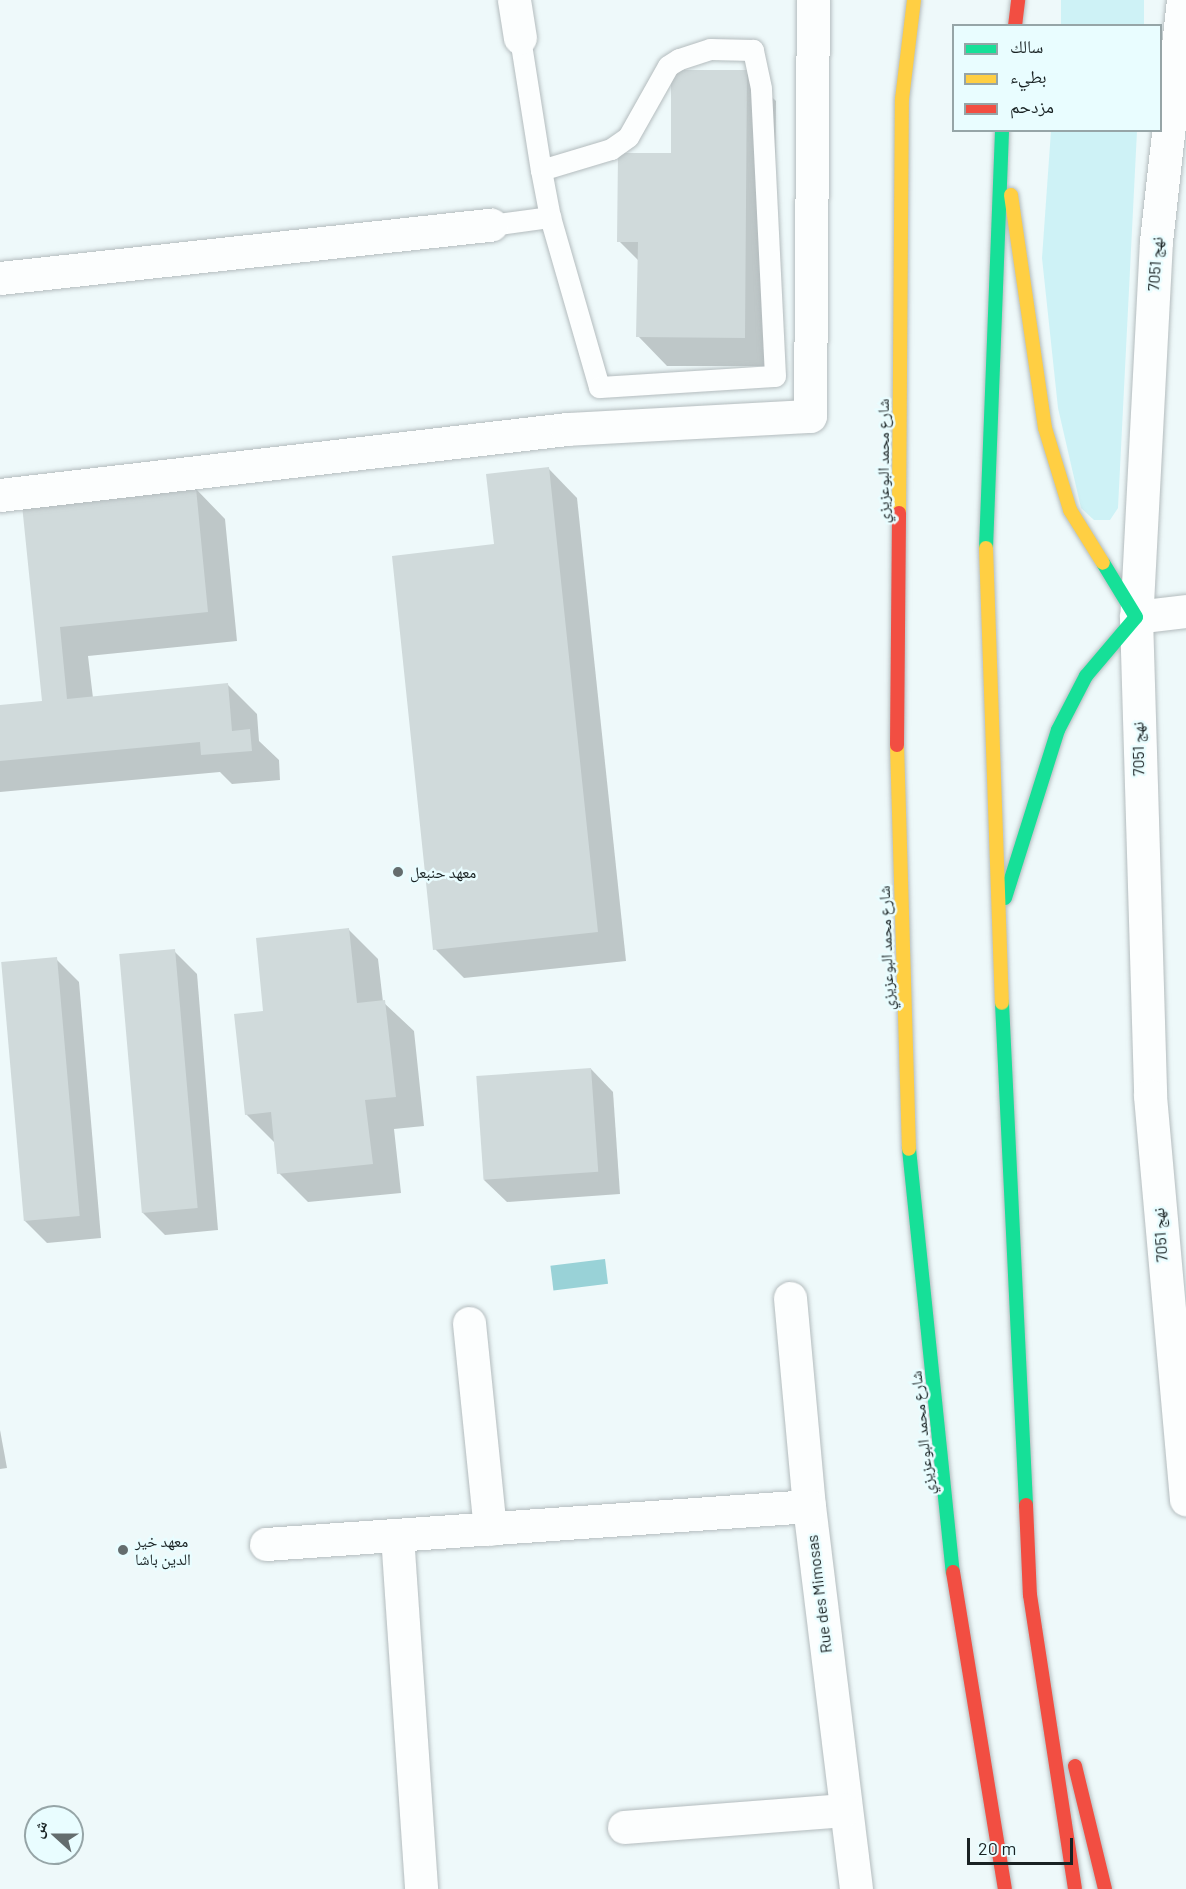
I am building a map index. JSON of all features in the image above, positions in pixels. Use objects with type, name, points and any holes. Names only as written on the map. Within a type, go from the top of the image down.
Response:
[{"type":"highway","name":"شارع محمد البوعزيزي","points":[[914,0],[902,99],[897,785],[909,1145],[957,1607],[1005,1889]]},
{"type":"highway","points":[[1015,24],[1018,0]]},
{"type":"highway","points":[[998,924],[1058,730],[1086,676],[1136,617],[1070,510],[1045,428],[1030,301],[1001,135]]},
{"type":"highway","points":[[1001,135],[985,630],[1030,1595],[1075,1889]]},
{"type":"highway","points":[[1030,1595],[1106,1889]]},
{"type":"highway","points":[[957,1607],[977,1818]]},
{"type":"street","points":[[514,0],[520,38]]},
{"type":"street","points":[[0,495],[567,429],[810,416],[813,0]]},
{"type":"street","name":"نهج 7051","points":[[1183,0],[1156,241],[1136,617],[1150,1096],[1186,1498]]},
{"type":"street","points":[[0,279],[491,225]]},
{"type":"street","points":[[1136,617],[1186,611]]},
{"type":"street","name":"Rue des Mimosas","points":[[790,1298],[809,1506],[844,1810],[856,1889]]},
{"type":"street","points":[[469,1323],[490,1529]]},
{"type":"street","points":[[266,1544],[809,1506]]},
{"type":"street","points":[[397,1535],[421,1889]]},
{"type":"street","points":[[624,1827],[844,1810]]},
{"type":"lane","points":[[520,38],[542,170],[550,217],[599,387],[775,376],[761,88],[753,50],[710,49],[679,59],[668,66],[628,137],[611,150],[542,170]]},
{"type":"lane","points":[[491,225],[550,217]]},
{"type":"shaded area","points":[[1061,0],[1144,0],[1144,24],[1061,24]]},
{"type":"shaded area","points":[[1051,132],[1137,132],[1118,508],[1110,520],[1094,520],[1081,508],[1058,408],[1042,258]]},
{"type":"shaded area","points":[[605,1259],[608,1284],[553,1291],[550,1266]]},
{"type":"building","points":[[671,70],[747,70],[745,338],[636,337],[638,242],[617,242],[618,153],[671,153]]},
{"type":"building","points":[[549,467],[598,932],[433,950],[392,556],[494,544],[486,474]]},
{"type":"building","points":[[196,488],[208,612],[60,627],[67,699],[228,683],[232,731],[250,729],[252,751],[201,755],[200,742],[0,761],[0,705],[42,701],[22,505]]},
{"type":"building","points":[[349,928],[357,1003],[385,1000],[396,1097],[365,1100],[373,1164],[277,1174],[271,1112],[245,1115],[234,1014],[263,1011],[256,938]]},
{"type":"building","points":[[175,949],[198,1208],[142,1213],[119,954]]},
{"type":"building","points":[[57,957],[80,1216],[24,1221],[1,962]]},
{"type":"building","points":[[591,1068],[598,1172],[484,1180],[476,1076]]},
{"type":"traffic: fast","points":[[986,548],[1002,132]]},
{"type":"traffic: fast","points":[[1005,898],[1058,730],[1086,676],[1136,617],[1103,563]]},
{"type":"traffic: fast","points":[[1002,1003],[1026,1505]]},
{"type":"traffic: fast","points":[[909,1149],[953,1572]]},
{"type":"traffic: slow","points":[[899,513],[902,99],[914,0]]},
{"type":"traffic: slow","points":[[1011,195],[1045,428],[1070,510],[1103,563]]},
{"type":"traffic: slow","points":[[986,548],[1002,1003]]},
{"type":"traffic: slow","points":[[897,745],[909,1149]]},
{"type":"traffic: jam","points":[[1015,24],[1018,0]]},
{"type":"traffic: jam","points":[[897,745],[899,513]]},
{"type":"traffic: jam","points":[[1026,1505],[1030,1595],[1075,1889]]},
{"type":"traffic: jam","points":[[953,1572],[1005,1889]]},
{"type":"traffic: jam","points":[[1075,1766],[1105,1889]]},
{"type":"place","name":"معهد حنبعل","points":[[398,872]]},
{"type":"place","name":"معهد خير الدين باشا","points":[[123,1550]]}]
